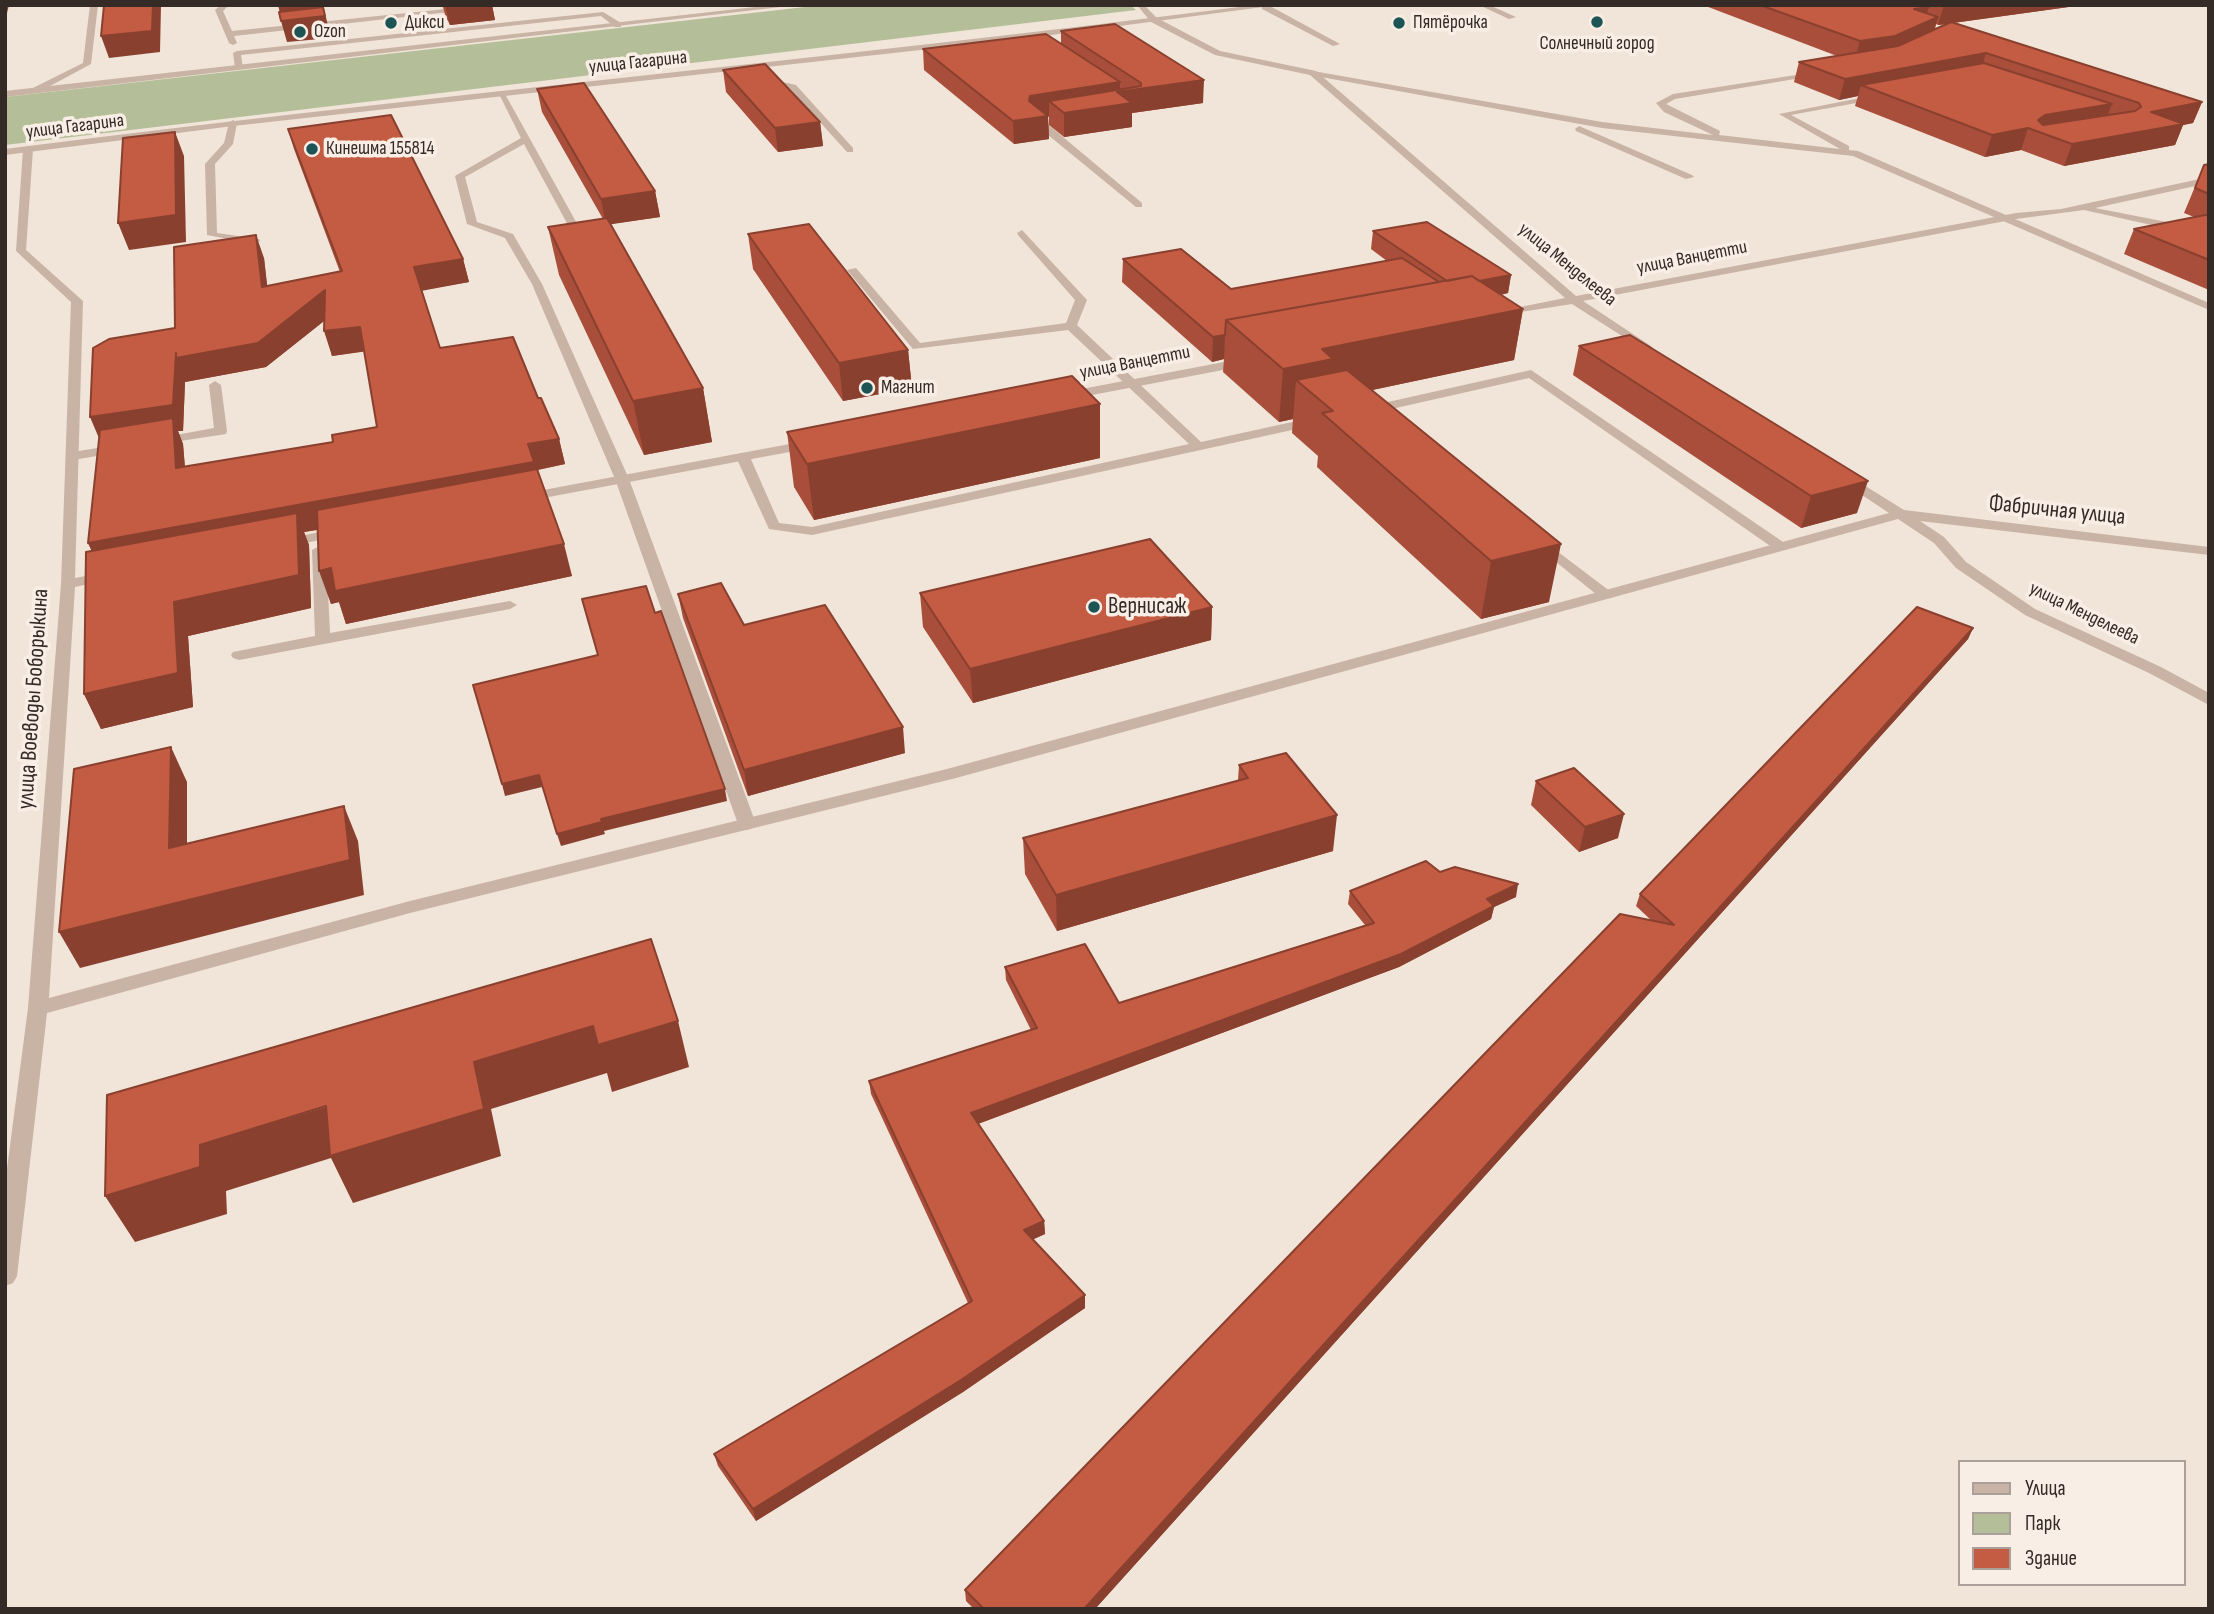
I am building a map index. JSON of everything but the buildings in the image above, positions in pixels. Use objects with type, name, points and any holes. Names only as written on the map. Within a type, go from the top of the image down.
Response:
[{"type":"street","points":[[34,90],[87,64],[94,5]]},
{"type":"street","points":[[226,5],[219,10],[237,53],[239,68]]},
{"type":"street","points":[[229,34],[509,5],[526,22]]},
{"type":"street","points":[[598,5],[603,14],[618,25]]},
{"type":"street","name":"улица Гагарина","points":[[5,94],[795,5]]},
{"type":"street","points":[[1140,5],[1154,20],[1219,53],[1313,74],[1554,118],[1855,153]]},
{"type":"street","name":"улица Гагарина","points":[[5,152],[233,123],[1029,36],[1275,5]]},
{"type":"street","points":[[1482,5],[1512,17]]},
{"type":"street","points":[[1265,6],[1336,44]]},
{"type":"street","points":[[237,53],[603,14]]},
{"type":"street","points":[[1029,36],[1040,43]]},
{"type":"street","points":[[725,69],[793,87],[850,150]]},
{"type":"street","points":[[1730,139],[1667,110],[1660,103],[1673,97],[1824,72]]},
{"type":"street","name":"улица Менделеева","points":[[1313,74],[1574,300],[1656,354]]},
{"type":"street","points":[[501,93],[580,238]]},
{"type":"street","points":[[1888,94],[1783,114],[1855,153],[2209,307]]},
{"type":"street","points":[[1554,118],[1689,177]]},
{"type":"street","points":[[1048,119],[1035,121],[1139,205]]},
{"type":"street","points":[[233,123],[228,144],[210,164],[212,235],[255,241]]},
{"type":"street","points":[[526,139],[460,176],[472,224],[509,236],[537,284],[622,479],[747,824]]},
{"type":"street","name":"улица Воеводы Боборыкина","points":[[5,1276],[38,1008],[68,584],[77,302],[21,251],[28,149]]},
{"type":"street","name":"улица Ванцетти","points":[[1480,318],[2004,218],[2081,208],[2209,180]]},
{"type":"street","points":[[2081,208],[2167,225],[2209,238]]},
{"type":"street","points":[[1022,233],[1081,300],[1071,326]]},
{"type":"street","points":[[852,270],[917,347],[1071,326]]},
{"type":"street","points":[[1071,326],[1198,446]]},
{"type":"street","name":"улица Ванцетти","points":[[1050,399],[1265,358]]},
{"type":"street","points":[[1369,414],[1531,374],[1781,547]]},
{"type":"street","points":[[72,456],[221,431],[215,385]]},
{"type":"street","points":[[743,457],[774,526],[812,531],[1330,418]]},
{"type":"street","points":[[503,502],[823,442]]},
{"type":"street","name":"улица Менделеева","points":[[1831,468],[1939,540],[1961,565],[2030,612],[2155,670],[2209,700]]},
{"type":"street","points":[[38,1008],[410,907],[950,774],[1901,514]]},
{"type":"street","name":"Фабричная улица","points":[[1901,514],[1965,525],[2126,540],[2209,551]]},
{"type":"street","points":[[265,546],[358,529]]},
{"type":"street","points":[[1531,536],[1606,595]]},
{"type":"street","points":[[318,537],[323,639]]},
{"type":"street","points":[[68,584],[121,574]]},
{"type":"street","points":[[239,655],[510,605]]},
{"type":"green space","points":[[823,5],[1130,5],[1136,10],[5,145],[5,97]]},
{"type":"place","name":"Солнечный город","points":[[1597,22]]},
{"type":"place","name":"Дикси","points":[[391,23]]},
{"type":"place","name":"Пятёрочка","points":[[1399,23]]},
{"type":"place","name":"Ozon","points":[[300,32]]},
{"type":"place","name":"Кинешма 155814","points":[[312,149]]},
{"type":"place","name":"Магнит","points":[[867,388]]},
{"type":"place","name":"Вернисаж","points":[[1094,607]]}]
